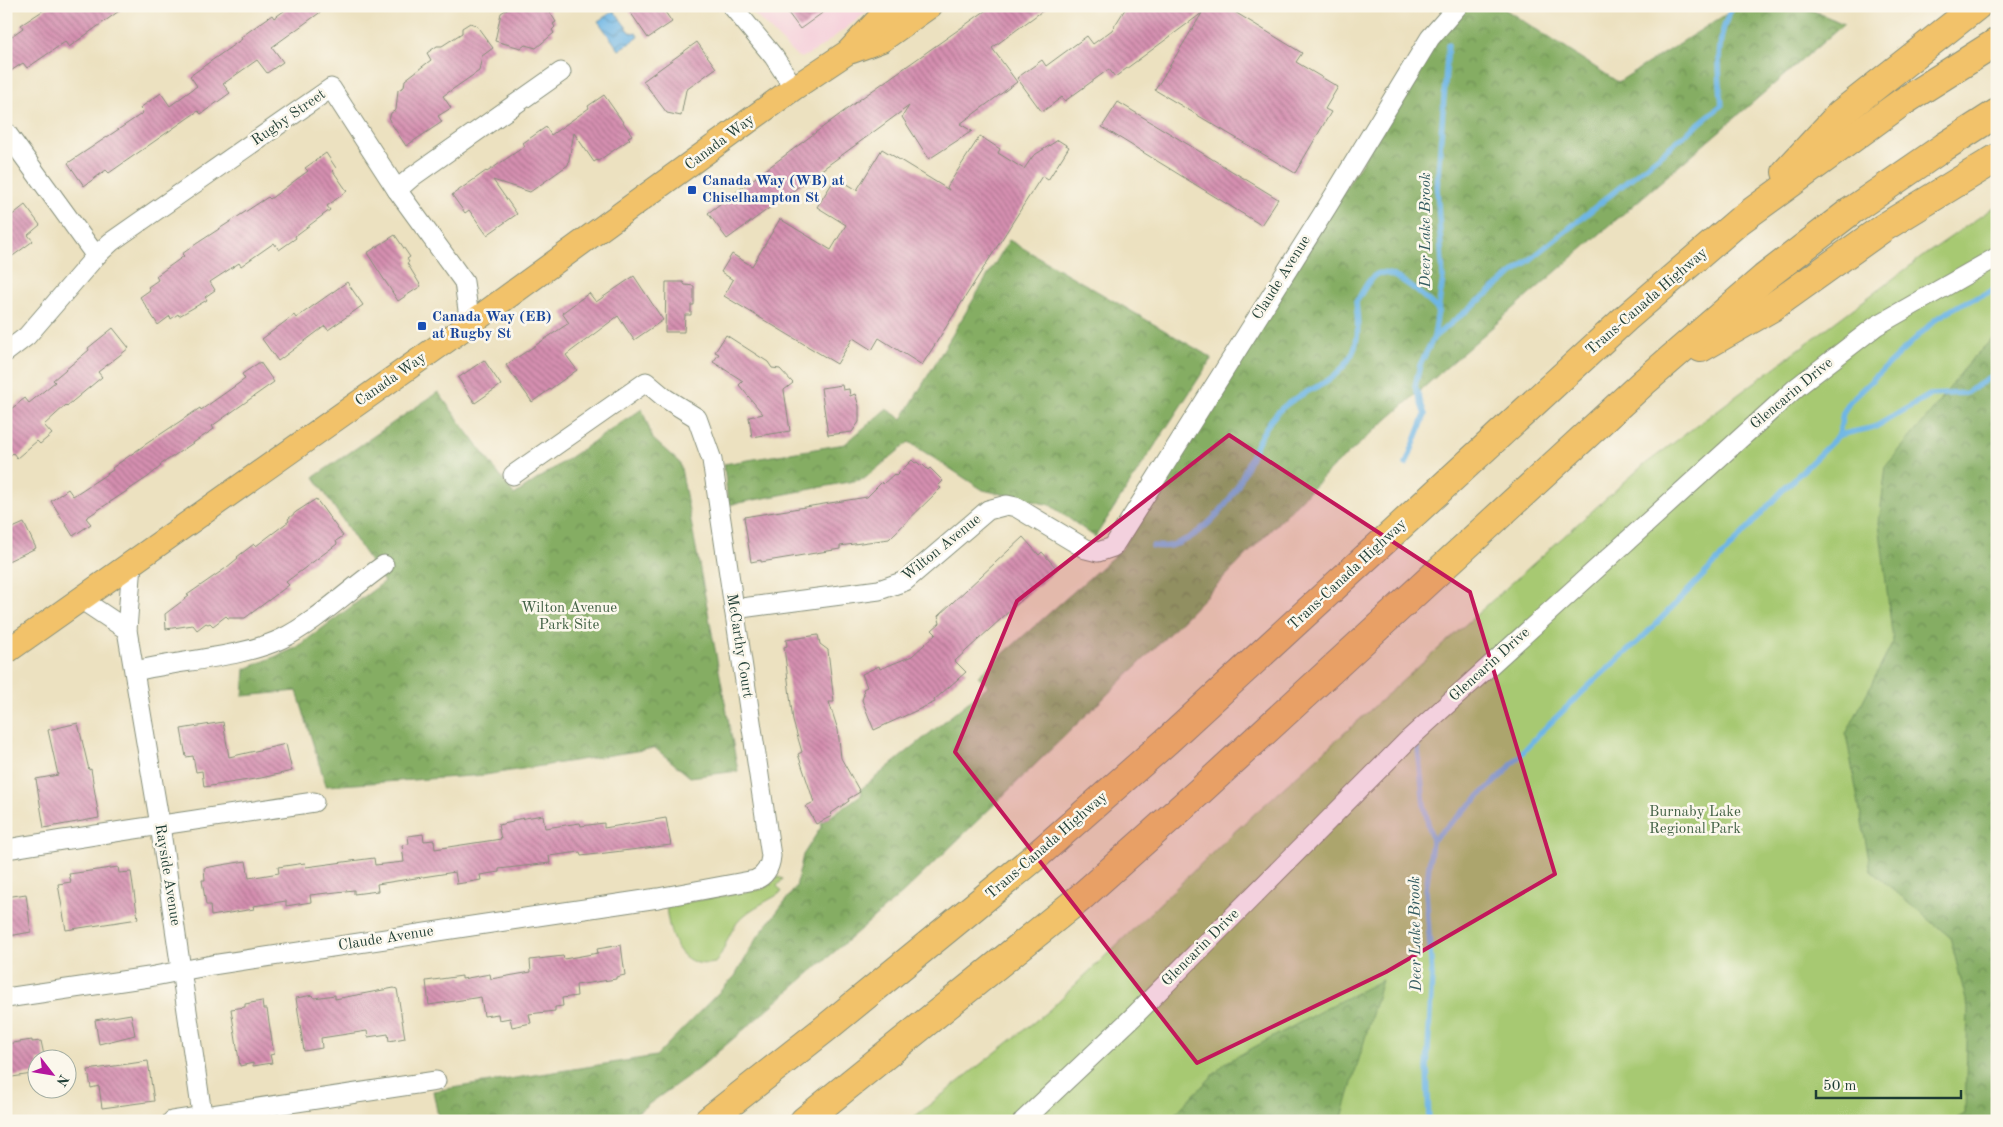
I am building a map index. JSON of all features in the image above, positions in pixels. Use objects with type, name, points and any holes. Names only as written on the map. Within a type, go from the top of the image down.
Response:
[{"type":"highway","points":[[1739,221],[1840,114],[1977,6]]},
{"type":"highway","name":"Trans-Canada Highway","points":[[708,1121],[826,1028],[1035,857],[1168,740],[1624,319],[1739,221],[1901,103],[1997,42]]},
{"type":"highway","points":[[804,1121],[1086,893],[1306,694],[1644,382],[1764,278],[1851,211],[1997,113]]},
{"type":"highway","points":[[1644,382],[1771,308],[1883,228],[1997,158]]},
{"type":"main road","name":"Canada Way","points":[[6,652],[470,324],[794,88],[848,52],[891,6]]},
{"type":"main road","name":"Canada Way","points":[[848,52],[882,40],[930,6]]},
{"type":"street","points":[[732,6],[774,58],[794,88]]},
{"type":"street","name":"Claude Avenue","points":[[1107,550],[1118,541],[1327,207],[1430,38],[1458,6]]},
{"type":"street","points":[[397,190],[412,177],[561,72]]},
{"type":"street","name":"Rugby Street","points":[[6,352],[27,336],[96,256],[112,242],[331,88],[397,190],[464,282],[470,324]]},
{"type":"street","points":[[6,132],[96,256]]},
{"type":"street","name":"Glencarin Drive","points":[[1023,1121],[1134,1016],[1408,740],[1798,386],[1876,326],[1997,257]]},
{"type":"street","name":"McCarthy Court","points":[[513,475],[646,382],[665,398],[697,418],[712,460],[771,856],[769,867],[764,874]]},
{"type":"street","name":"Wilton Avenue","points":[[734,609],[879,590],[905,581],[988,510],[1007,505],[1016,506],[1086,549],[1098,552],[1107,550]]},
{"type":"street","name":"Rayside Avenue","points":[[132,563],[127,630],[136,671],[160,825],[203,1119]]},
{"type":"street","points":[[136,671],[246,651],[282,639],[302,627],[384,565]]},
{"type":"street","points":[[82,600],[127,630]]},
{"type":"street","points":[[6,849],[314,802]]},
{"type":"street","name":"Claude Avenue","points":[[6,998],[658,898],[755,880],[764,874]]},
{"type":"street","points":[[172,1121],[203,1119],[436,1081]]},
{"type":"highlighted area","points":[[1229,435],[1470,592],[1555,874],[1386,972],[1197,1063],[955,752],[1017,601]]},
{"type":"shaded area","points":[[746,6],[875,6],[817,50],[801,58],[795,55]]},
{"type":"green space","points":[[1442,6],[1500,6],[1618,82],[1739,6],[1802,6],[1844,24],[1530,294],[1332,468],[1144,659],[904,892],[698,1069],[625,1121],[439,1121],[433,1091],[656,1056],[735,976],[756,939],[796,887],[803,855],[821,827],[821,823],[862,794],[861,789],[988,686],[978,676],[1122,549],[1452,17]]},
{"type":"green space","name":"Burnaby Lake Regional Park","points":[[1997,205],[1997,1121],[909,1121],[1048,1011],[1232,834],[1640,468],[1926,254]]},
{"type":"green space","points":[[1009,240],[1212,358],[1095,537],[1050,505],[983,490],[909,442],[864,479],[728,505],[724,464],[845,444],[886,409],[902,419]]},
{"type":"green space","points":[[1997,334],[1997,1121],[1952,1121],[1965,1114],[1968,1008],[1950,937],[1871,871],[1846,734],[1893,642],[1879,522],[1886,466],[1929,415],[1970,361]]},
{"type":"green space","name":"Wilton Avenue Park Site","points":[[438,392],[514,495],[642,409],[653,439],[680,463],[738,771],[690,777],[655,748],[485,775],[326,786],[297,691],[243,696],[245,669],[296,648],[384,582],[314,477]]},
{"type":"green space","points":[[778,877],[783,879],[777,886],[782,892],[755,907],[737,922],[728,937],[721,955],[715,963],[702,964],[684,956],[673,939],[666,906],[763,889]]},
{"type":"green space","points":[[1382,980],[1341,1121],[1168,1121],[1225,1063]]},
{"type":"water","points":[[614,11],[630,32],[636,33],[639,37],[619,50],[598,21]]},
{"type":"building","points":[[50,6],[126,6],[69,47],[65,42],[27,68],[23,63],[6,74],[6,40],[23,28],[21,25]]},
{"type":"building","points":[[291,6],[329,6],[272,47],[283,62],[267,73],[257,60],[223,84],[230,93],[201,114],[198,111],[109,173],[106,170],[84,186],[68,163],[143,113],[140,108],[161,93],[170,106],[197,86],[190,76],[272,15],[274,18]]},
{"type":"building","points":[[512,6],[546,6],[556,22],[553,24],[555,27],[552,30],[554,33],[536,48],[525,45],[521,48],[495,41],[501,13]]},
{"type":"building","points":[[626,6],[661,6],[672,22],[648,38]]},
{"type":"building","points":[[783,6],[832,6],[800,29]]},
{"type":"building","points":[[992,6],[1049,6],[992,48],[1017,82],[960,124],[972,131],[929,159],[902,117],[909,106],[727,239],[708,213],[859,100]]},
{"type":"building","points":[[1127,6],[1225,6],[1302,53],[1296,62],[1338,87],[1325,109],[1331,112],[1295,173],[1155,90],[1202,13],[1115,77],[1109,69],[1065,101],[1062,97],[1042,112],[1017,78],[1042,60],[1046,66],[1087,36],[1093,44],[1112,30]]},
{"type":"building","points":[[470,23],[476,25],[493,48],[482,56],[479,71],[443,96],[451,108],[438,116],[442,122],[406,146],[389,120],[391,113],[396,110],[398,90],[404,87],[405,80],[431,60],[427,53],[462,33],[462,28]]},
{"type":"building","points":[[697,42],[716,68],[686,90],[681,116],[667,113],[643,81]]},
{"type":"building","points":[[604,95],[632,135],[628,137],[630,139],[594,162],[574,133],[568,165],[530,192],[493,180],[517,214],[487,235],[469,210],[465,213],[452,195],[525,146],[523,143],[546,127],[551,135]]},
{"type":"building","points":[[1118,102],[1278,199],[1261,225],[1102,127]]},
{"type":"building","points":[[980,136],[1000,149],[998,153],[1024,169],[1033,156],[1058,140],[1069,147],[1048,180],[1042,176],[922,365],[879,338],[872,350],[853,338],[837,364],[724,296],[733,280],[721,272],[732,254],[752,266],[780,219],[831,250],[846,225],[817,207],[836,177],[857,190],[882,149],[949,190],[947,187]]},
{"type":"building","points":[[326,153],[336,168],[333,171],[347,191],[327,206],[330,210],[279,250],[274,243],[241,266],[239,263],[210,282],[215,290],[205,297],[207,300],[179,316],[178,314],[171,319],[170,316],[158,325],[140,297],[150,290],[148,287],[158,280],[156,276],[184,256],[182,254],[196,244],[268,197],[270,199],[308,171],[305,168]]},
{"type":"building","points":[[25,205],[40,225],[28,235],[33,241],[6,261],[6,220]]},
{"type":"building","points":[[395,235],[410,257],[407,259],[409,262],[407,263],[421,286],[398,301],[367,253]]},
{"type":"building","points":[[634,276],[663,320],[634,340],[618,316],[566,355],[577,370],[532,402],[506,365],[569,323],[562,313],[589,293],[596,302]]},
{"type":"building","points":[[347,282],[363,305],[328,330],[325,326],[278,361],[262,339],[294,315],[296,318]]},
{"type":"building","points":[[666,282],[683,282],[685,285],[694,286],[694,305],[691,305],[691,315],[685,315],[684,332],[665,332]]},
{"type":"building","points":[[113,328],[129,348],[98,372],[102,377],[44,425],[52,434],[40,444],[37,441],[17,458],[13,453],[6,459],[6,413],[25,398],[29,403],[55,382],[53,380],[89,350],[88,348]]},
{"type":"building","points":[[726,335],[768,362],[772,368],[780,369],[793,383],[784,390],[790,431],[752,437],[749,417],[763,414],[739,385],[743,381],[713,362],[719,354],[715,352]]},
{"type":"building","points":[[484,360],[501,385],[475,403],[458,378]]},
{"type":"building","points":[[260,362],[274,382],[212,426],[214,429],[160,465],[148,477],[86,518],[91,524],[73,536],[51,501],[68,489],[73,496],[113,470],[112,468],[146,444],[200,408],[201,410],[245,379],[242,374]]},
{"type":"building","points":[[842,385],[843,390],[849,389],[850,396],[855,394],[859,406],[859,422],[852,432],[828,435],[821,388]]},
{"type":"building","points":[[912,460],[921,466],[922,464],[928,470],[930,468],[943,481],[938,486],[941,488],[889,539],[840,546],[840,549],[751,562],[744,517],[867,497],[882,482],[883,484],[894,474],[896,476]]},
{"type":"building","points":[[316,499],[343,536],[336,541],[337,544],[286,582],[289,585],[245,618],[228,618],[226,616],[213,626],[210,623],[206,623],[197,630],[193,625],[166,629],[165,614],[189,596],[187,595],[226,568],[254,544],[256,546],[289,521],[288,519],[296,512]]},
{"type":"building","points":[[24,523],[36,548],[6,562],[6,531]]},
{"type":"building","points":[[1023,537],[1039,555],[1042,552],[1057,569],[955,661],[966,672],[934,700],[935,702],[874,730],[862,700],[863,689],[867,687],[862,674],[879,666],[880,669],[912,656],[936,634],[932,630],[940,623],[938,616]]},
{"type":"building","points":[[818,635],[820,644],[828,650],[834,702],[829,702],[838,730],[841,758],[860,792],[830,814],[832,816],[816,824],[806,806],[814,802],[798,754],[802,752],[793,721],[784,647],[787,646],[786,640]]},
{"type":"building","points":[[223,722],[229,757],[286,744],[292,771],[204,787],[202,771],[196,772],[193,756],[186,757],[181,729]]},
{"type":"building","points":[[78,723],[89,770],[91,769],[99,818],[44,828],[36,779],[58,775],[48,730]]},
{"type":"building","points":[[543,815],[545,828],[580,823],[581,826],[604,823],[604,828],[666,818],[671,845],[581,856],[580,852],[549,856],[550,863],[499,869],[499,872],[480,875],[481,880],[457,884],[455,872],[377,884],[378,891],[354,894],[354,890],[310,895],[311,902],[286,906],[286,901],[253,906],[254,909],[211,916],[210,905],[206,905],[202,880],[205,880],[204,868],[246,861],[249,878],[279,873],[278,867],[305,863],[306,867],[374,858],[375,865],[404,862],[402,845],[409,844],[408,836],[423,834],[424,841],[434,840],[435,849],[501,839],[498,825],[513,822],[513,820]]},
{"type":"building","points":[[118,867],[119,873],[131,872],[138,919],[66,930],[58,884],[71,882],[69,874]]},
{"type":"building","points":[[26,894],[31,932],[9,936],[6,918],[6,897]]},
{"type":"building","points":[[621,945],[625,975],[616,977],[616,979],[576,985],[577,996],[562,998],[563,1006],[555,1007],[555,1011],[529,1014],[531,1023],[512,1027],[510,1018],[499,1020],[498,1014],[484,1016],[481,997],[429,1005],[426,981],[462,976],[462,979],[490,974],[491,979],[531,972],[530,960],[563,956],[564,959],[598,953],[597,949]]},
{"type":"building","points":[[397,989],[405,1038],[389,1041],[388,1034],[368,1037],[367,1031],[321,1038],[322,1048],[304,1051],[296,998],[313,995],[314,998],[335,995],[335,999]]},
{"type":"building","points":[[262,1001],[263,1009],[267,1009],[274,1054],[270,1055],[272,1063],[253,1066],[253,1063],[240,1066],[231,1009],[245,1007],[245,1004]]},
{"type":"building","points":[[131,1014],[135,1035],[99,1044],[95,1020]]},
{"type":"building","points":[[32,1040],[32,1042],[41,1041],[43,1050],[28,1050],[28,1075],[6,1078],[6,1044]]},
{"type":"building","points":[[148,1061],[154,1101],[102,1108],[99,1086],[91,1088],[88,1070]]},
{"type":"waterway","points":[[1434,337],[1722,105],[1719,54],[1723,30],[1733,6]]},
{"type":"waterway","name":"Deer Lake Brook","points":[[1406,464],[1425,415],[1415,386],[1420,365],[1434,337],[1443,278],[1437,188],[1448,45]]},
{"type":"waterway","points":[[1153,546],[1167,546],[1179,543],[1200,531],[1209,523],[1232,495],[1256,445],[1274,416],[1290,402],[1328,380],[1345,365],[1355,348],[1358,322],[1356,302],[1374,276],[1384,273],[1392,275],[1410,286],[1439,311]]},
{"type":"waterway","points":[[1839,435],[1843,413],[1849,402],[1936,319],[1961,304],[1997,289]]},
{"type":"waterway","points":[[1432,841],[1504,773],[1540,733],[1643,637],[1782,491],[1839,435],[1875,427],[1930,395],[1966,393],[1997,373]]},
{"type":"waterway","name":"Deer Lake Brook","points":[[1418,749],[1424,805],[1432,841],[1426,891],[1432,976],[1427,1068],[1429,1121]]},
{"type":"place","name":"Canada Way (WB) at Chiselhampton St","points":[[692,190]]},
{"type":"place","name":"Canada Way (EB) at Rugby St","points":[[422,326]]}]
